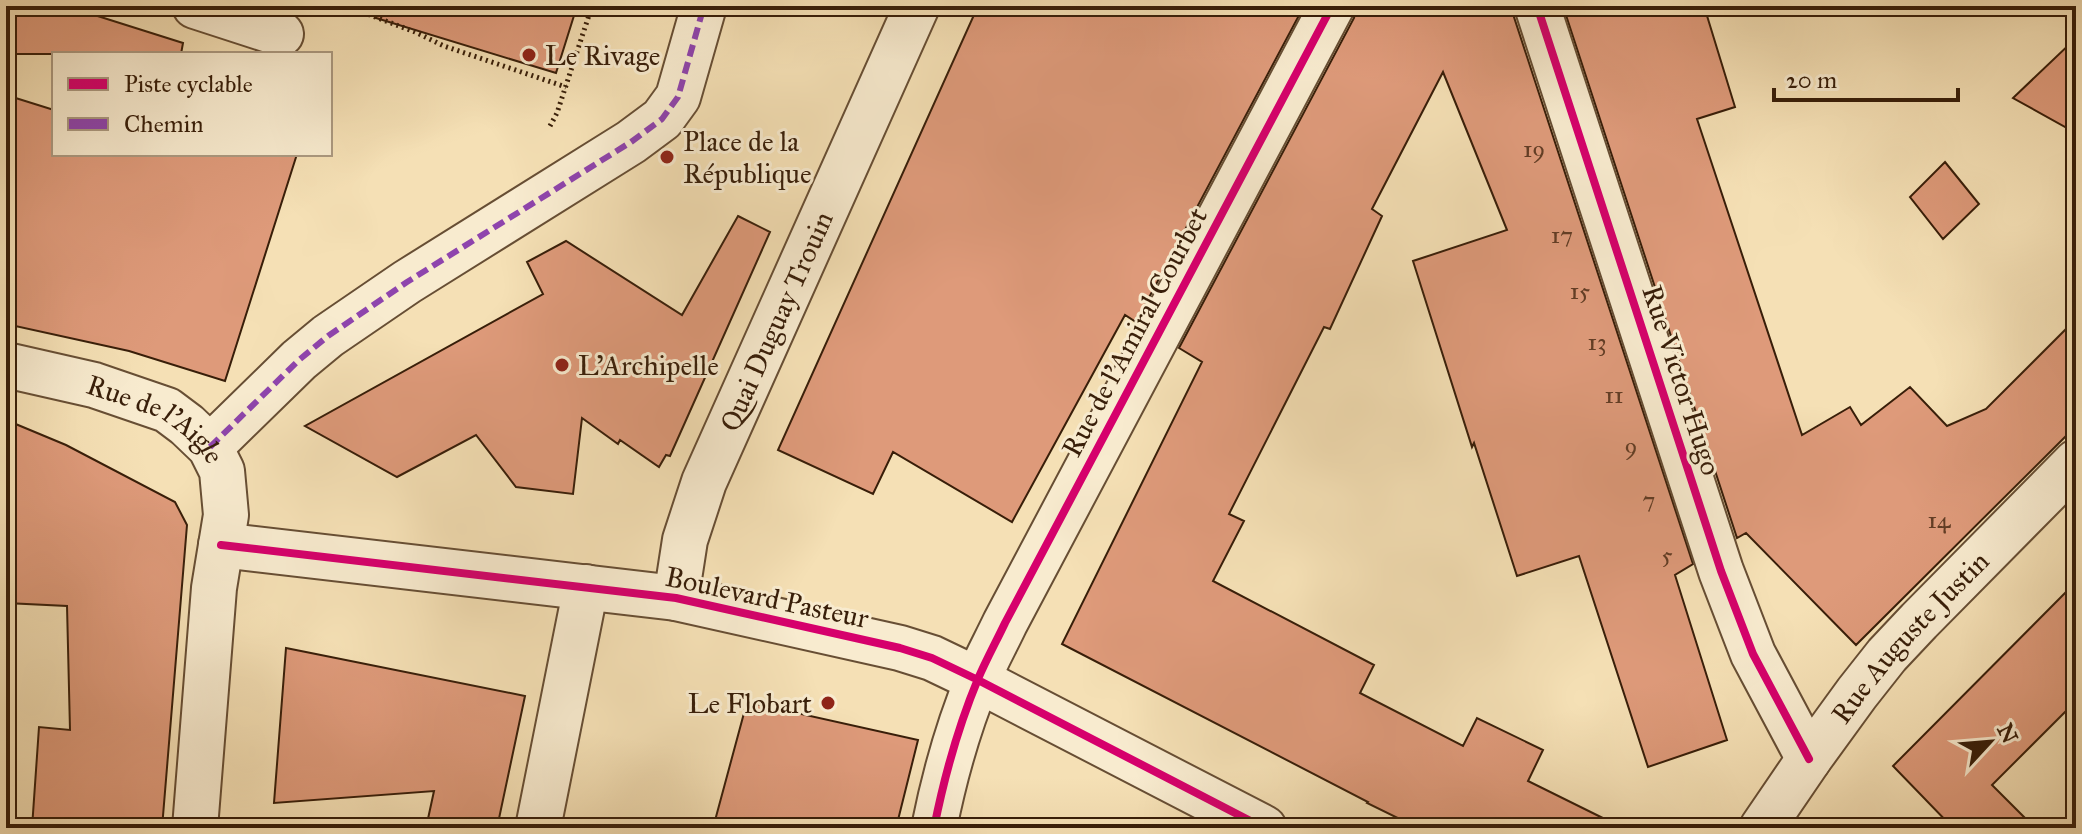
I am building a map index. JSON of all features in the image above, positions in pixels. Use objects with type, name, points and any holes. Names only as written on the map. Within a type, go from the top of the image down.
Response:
[{"type":"street","points":[[195,6],[281,34]]},
{"type":"street","points":[[210,447],[328,336],[662,119],[678,97],[704,6]]},
{"type":"street","name":"Quai Duguay Trouin","points":[[676,598],[685,540],[704,482],[917,6]]},
{"type":"street","name":"Rue de l'Amiral Courbet","points":[[934,828],[946,776],[978,680],[1005,623],[1332,6]]},
{"type":"street","name":"Rue Victor Hugo","points":[[1537,6],[1721,571],[1753,654],[1809,759]]},
{"type":"street","name":"Rue de l'Aigle","points":[[6,365],[94,385],[167,410],[210,447],[222,471],[226,515],[214,588],[195,828]]},
{"type":"street","name":"Rue Auguste Justin","points":[[1762,828],[1857,693],[1898,644],[2076,462]]},
{"type":"street","name":"Boulevard Pasteur","points":[[221,545],[676,598],[889,645],[932,658],[978,680],[1264,828]]},
{"type":"street","points":[[538,828],[586,587]]},
{"type":"path","points":[[346,6],[444,46],[566,87]]},
{"type":"path","points":[[545,136],[557,113],[592,6]]},
{"type":"building","points":[[6,6],[66,6],[183,43],[181,52],[6,54]]},
{"type":"building","name":"Le Rivage","points":[[377,6],[577,6],[556,73],[376,18]]},
{"type":"building","points":[[978,6],[1304,6],[1136,322],[1125,315],[1012,522],[893,452],[873,494],[778,450]]},
{"type":"building","points":[[1357,6],[1513,6],[1513,14],[1693,564],[1675,575],[1727,740],[1648,767],[1579,556],[1517,576],[1413,261],[1507,230],[1443,72],[1372,209],[1382,216],[1330,329],[1324,327],[1229,514],[1244,521],[1213,581],[1374,665],[1360,693],[1463,746],[1477,718],[1543,750],[1528,781],[1623,828],[1418,828],[1062,644],[1202,362],[1179,348],[1354,18]]},
{"type":"building","points":[[1563,6],[1704,6],[1735,107],[1697,119],[1802,435],[1850,407],[1861,425],[1910,387],[1947,426],[1986,409],[2076,319],[2076,426],[1856,645],[1746,533],[1737,538]]},
{"type":"building","points":[[2076,38],[2076,133],[2013,98]]},
{"type":"building","points":[[6,95],[52,109],[52,156],[296,156],[225,381],[129,351],[6,324]]},
{"type":"building","points":[[1945,162],[1979,204],[1943,239],[1910,197]]},
{"type":"building","name":"L'Archipelle","points":[[738,216],[770,232],[670,456],[666,455],[659,467],[620,440],[618,444],[582,418],[573,494],[516,487],[476,435],[397,477],[305,426],[543,294],[527,262],[566,241],[682,315]]},
{"type":"building","points":[[6,420],[66,445],[175,502],[187,525],[162,828],[32,828],[39,727],[70,730],[67,606],[6,603]]},
{"type":"building","points":[[2076,582],[2076,701],[1992,785],[2035,828],[1953,828],[1893,766]]},
{"type":"building","points":[[286,648],[525,696],[497,828],[426,828],[434,791],[274,803]]},
{"type":"building","points":[[747,702],[918,740],[896,828],[713,828]]},
{"type":"marked path","points":[[210,447],[328,336],[662,119],[678,97],[704,6]]},
{"type":"cycle path","points":[[934,828],[958,734],[988,658],[1332,6]]},
{"type":"cycle path","points":[[1537,6],[1721,571],[1753,654],[1809,759]]},
{"type":"cycle path","points":[[221,545],[676,598],[900,648],[932,658],[978,680],[1264,828]]},
{"type":"place","name":"Le Rivage","points":[[529,55]]},
{"type":"place","name":"Place de la République","points":[[667,157]]},
{"type":"place","name":"L'Archipelle","points":[[562,365]]},
{"type":"place","name":"Le Flobart","points":[[828,703]]}]
